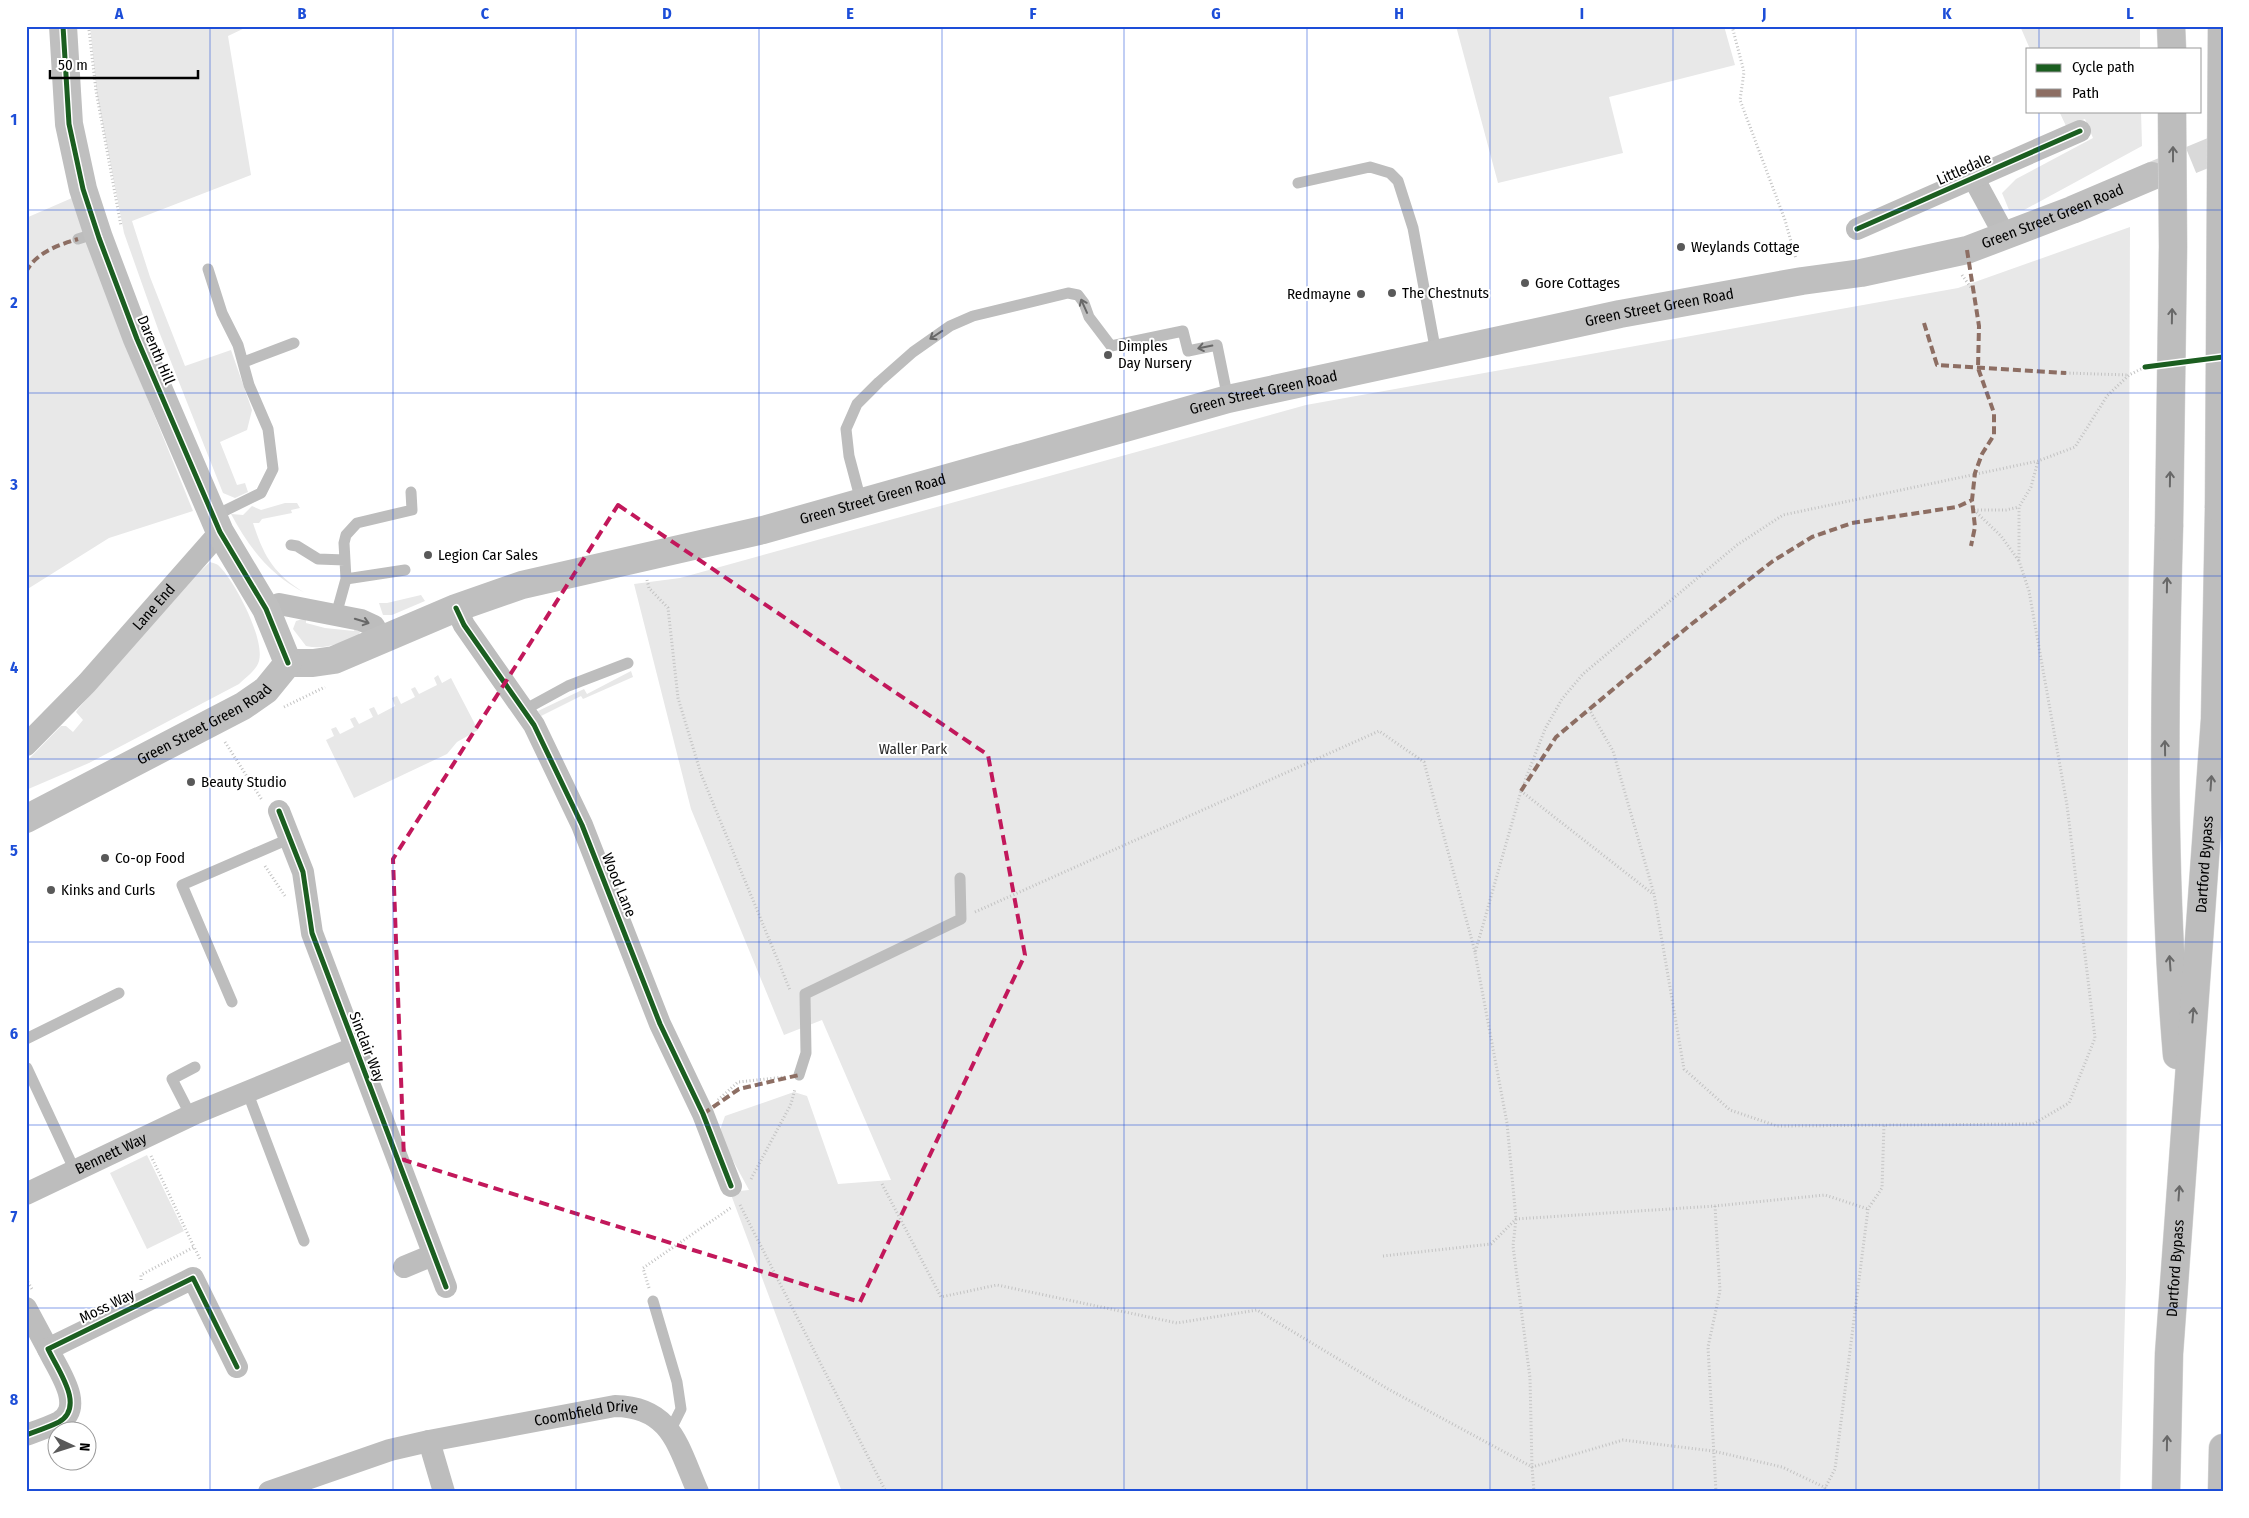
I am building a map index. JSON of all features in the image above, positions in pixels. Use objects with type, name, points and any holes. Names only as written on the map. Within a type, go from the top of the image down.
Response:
[{"type":"highway","points":[[2171,26],[2172,48]]},
{"type":"highway","name":"Dartford Bypass","points":[[2166,1492],[2169,1354],[2183,1134],[2203,904],[2215,719],[2219,508],[2222,26]]},
{"type":"highway","points":[[2172,112],[2173,247],[2169,527],[2164,704],[2169,938],[2183,1134]]},
{"type":"highway","points":[[2222,1492],[2223,1448]]},
{"type":"main road","name":"Darenth Hill","points":[[63,26],[69,124],[83,189],[137,339],[217,524],[266,609],[288,663]]},
{"type":"main road","name":"Green Street Green Road","points":[[26,819],[243,706],[266,690],[288,663],[313,663],[334,660],[381,638],[456,608],[522,585],[763,530],[1228,399],[1620,314],[1802,281],[1861,273],[1967,250],[2152,176]]},
{"type":"street","name":"Littledale","points":[[1858,228],[1974,179],[2080,131]]},
{"type":"street","name":"Littledale","points":[[1974,179],[2005,236]]},
{"type":"street","name":"Lane End","points":[[26,745],[87,683],[217,524]]},
{"type":"street","points":[[266,609],[280,604],[336,615],[370,624],[375,627],[381,638]]},
{"type":"street","name":"Wood Lane","points":[[456,608],[464,625],[534,725],[582,826],[660,1024],[739,1186]]},
{"type":"street","name":"Sinclair Way","points":[[275,803],[291,838],[303,872],[312,933],[446,1288]]},
{"type":"street","name":"Sinclair Way","points":[[193,1115],[354,1048]]},
{"type":"street","name":"Bennett Way","points":[[26,1194],[193,1115]]},
{"type":"street","points":[[404,1267],[434,1255]]},
{"type":"street","name":"Moss Way","points":[[48,1349],[193,1278],[237,1367]]},
{"type":"street","points":[[26,1435],[59,1422],[68,1415],[71,1405],[70,1395],[48,1349],[29,1321]]},
{"type":"street","name":"Coombfield Drive","points":[[269,1492],[390,1450],[429,1440],[614,1406],[634,1406],[655,1415],[670,1431],[698,1492]]},
{"type":"street","points":[[429,1440],[444,1492]]},
{"type":"lane","points":[[1298,183],[1370,167],[1390,173],[1398,181],[1412,228],[1436,353]]},
{"type":"lane","points":[[208,269],[222,313],[244,362],[249,385],[268,429],[273,473],[261,493],[217,524]]},
{"type":"lane","points":[[862,501],[850,456],[846,429],[857,404],[912,352],[950,326],[972,316],[1068,293],[1078,295],[1084,303],[1089,318],[1111,346],[1183,331],[1188,351],[1217,345],[1228,399]]},
{"type":"lane","points":[[244,362],[294,343]]},
{"type":"lane","points":[[336,615],[346,579],[344,538],[354,525],[412,510],[414,507],[411,492]]},
{"type":"lane","points":[[291,546],[297,546],[318,558],[345,560]]},
{"type":"lane","points":[[346,579],[405,570]]},
{"type":"lane","points":[[524,710],[568,686],[628,663]]},
{"type":"lane","points":[[232,1002],[182,885],[291,838]]},
{"type":"lane","points":[[799,1075],[806,1053],[805,994],[961,919],[960,878]]},
{"type":"lane","points":[[26,1039],[119,993]]},
{"type":"lane","points":[[193,1115],[172,1079],[195,1067]]},
{"type":"lane","points":[[27,1068],[75,1171]]},
{"type":"lane","points":[[247,1091],[304,1241]]},
{"type":"lane","points":[[653,1301],[677,1382],[681,1409],[670,1431]]},
{"type":"path","points":[[88,26],[96,91],[99,234]]},
{"type":"path","points":[[1732,26],[1744,72],[1740,100],[1785,220],[1802,281]]},
{"type":"path","points":[[1475,953],[1522,791],[1553,714],[1562,698],[1584,674],[1738,545],[1783,515],[2038,461],[2075,447],[2107,396],[2129,375],[2145,367]]},
{"type":"path","points":[[2066,373],[2129,375]]},
{"type":"path","points":[[2019,561],[2019,507],[2031,487],[2038,461]]},
{"type":"path","points":[[1589,709],[1614,751],[1654,894],[1684,1068],[1730,1110],[1777,1126],[2033,1124],[2069,1103],[2094,1038],[2067,805],[2029,591],[2019,561],[2001,536],[1974,510],[2006,510],[2019,507]]},
{"type":"path","points":[[648,582],[651,592],[662,600],[670,615],[678,698],[701,774],[792,994],[805,994]]},
{"type":"path","points":[[961,919],[1379,732],[1424,762],[1475,953],[1508,1123],[1516,1219],[1513,1246],[1530,1378],[1534,1492]]},
{"type":"path","points":[[1522,791],[1654,894]]},
{"type":"path","points":[[261,798],[275,803]]},
{"type":"path","points":[[703,1114],[738,1082],[799,1075],[791,1104],[739,1186]]},
{"type":"path","points":[[882,1184],[941,1297],[997,1285],[1177,1324],[1257,1310],[1388,1389],[1532,1467],[1623,1440],[1713,1451],[1782,1467],[1824,1490],[1835,1469],[1868,1210],[1882,1188],[1884,1124]]},
{"type":"path","points":[[148,1151],[194,1247]]},
{"type":"path","points":[[1383,1256],[1491,1244],[1516,1219],[1715,1206],[1825,1195],[1868,1210]]},
{"type":"path","points":[[653,1301],[643,1268],[738,1202],[886,1492]]},
{"type":"path","points":[[1715,1206],[1720,1291],[1708,1347],[1716,1492]]},
{"type":"highlighted area","points":[[618,505],[988,755],[1025,955],[860,1302],[404,1160],[393,859]]},
{"type":"green space","points":[[90,26],[249,26],[228,36],[251,175],[132,221],[150,277],[185,366],[231,350],[252,410],[247,430],[220,442],[237,485],[245,483],[248,492],[235,498],[223,493],[158,329],[124,233],[97,95]]},
{"type":"green space","points":[[1456,26],[1724,26],[1735,65],[1609,97],[1623,153],[1498,183]]},
{"type":"green space","points":[[2020,26],[2140,26],[2140,48],[2030,48]]},
{"type":"green space","points":[[2059,112],[2141,112],[2142,146],[2024,210],[2009,210],[2002,193],[2016,179],[2093,138],[2085,119],[2066,126]]},
{"type":"green space","points":[[72,198],[140,380],[193,511],[109,538],[26,590],[26,218]]},
{"type":"green space","name":"Waller Park","points":[[2130,227],[2126,1277],[2120,1492],[842,1492],[730,1192],[749,1190],[724,1144],[720,1130],[725,1116],[794,1092],[807,1096],[838,1184],[891,1180],[822,1020],[784,1035],[691,809],[634,584],[680,578],[1306,405],[1958,288]]},
{"type":"green space","points":[[285,503],[297,503],[300,508],[291,510],[292,513],[262,519],[259,523],[253,523],[261,546],[272,564],[285,579],[305,593],[293,586],[282,578],[262,560],[245,538],[231,514],[243,515],[252,506],[261,510]]},
{"type":"green space","points":[[210,562],[218,565],[226,574],[241,598],[258,639],[260,651],[258,665],[239,684],[89,763],[26,790],[26,762],[61,726],[66,726],[73,732],[83,720],[76,712],[78,709],[180,591]]},
{"type":"green space","points":[[421,595],[425,601],[392,615],[383,615],[379,603]]},
{"type":"green space","points":[[306,618],[306,623],[325,628],[354,631],[356,625],[360,632],[359,635],[333,645],[320,647],[306,646],[293,629],[296,621]]},
{"type":"green space","points":[[631,671],[633,677],[583,699],[581,696],[541,716],[538,711],[584,689],[587,694]]},
{"type":"green space","points":[[438,675],[442,683],[451,678],[478,730],[457,742],[447,754],[354,798],[326,740],[334,736],[331,729],[336,727],[340,734],[354,727],[350,719],[355,717],[359,724],[373,717],[369,709],[374,707],[378,715],[395,706],[392,698],[397,696],[401,704],[415,697],[411,689],[415,687],[419,694],[437,685],[434,678]]},
{"type":"green space","points":[[147,1155],[184,1231],[147,1249],[110,1173]]},
{"type":"tunnel","points":[[2152,176],[2223,147]]},
{"type":"marked path","points":[[26,272],[30,265],[42,254],[78,239]]},
{"type":"marked path","points":[[1967,250],[1979,326],[1978,368],[1994,413],[1994,435],[1982,454],[1975,473],[1972,500],[1975,527],[1971,546]]},
{"type":"marked path","points":[[1924,323],[1937,365],[2066,373]]},
{"type":"marked path","points":[[1521,791],[1556,737],[1689,626],[1773,561],[1812,537],[1852,523],[1957,507],[1972,500]]},
{"type":"marked path","points":[[703,1114],[739,1089],[799,1075]]},
{"type":"cycle path","points":[[63,26],[69,124],[83,189],[99,238],[137,339],[220,532],[266,609],[288,663]]},
{"type":"cycle path","points":[[1857,229],[2080,131]]},
{"type":"cycle path","points":[[2145,367],[2223,357]]},
{"type":"cycle path","points":[[456,608],[464,625],[534,725],[582,825],[660,1024],[703,1114],[731,1186]]},
{"type":"cycle path","points":[[279,811],[303,872],[312,933],[446,1287]]},
{"type":"cycle path","points":[[26,1435],[59,1422],[67,1415],[70,1407],[67,1387],[48,1349],[193,1278],[237,1367]]},
{"type":"place","name":"Weylands Cottage","points":[[1681,247]]},
{"type":"place","name":"Gore Cottages","points":[[1525,283]]},
{"type":"place","name":"The Chestnuts","points":[[1392,293]]},
{"type":"place","name":"Redmayne","points":[[1361,294]]},
{"type":"place","name":"Dimples Day Nursery","points":[[1108,355]]},
{"type":"place","name":"Legion Car Sales","points":[[428,555]]},
{"type":"place","name":"Beauty Studio","points":[[191,782]]},
{"type":"place","name":"Co-op Food","points":[[105,858]]},
{"type":"place","name":"Kinks and Curls","points":[[51,890]]}]
